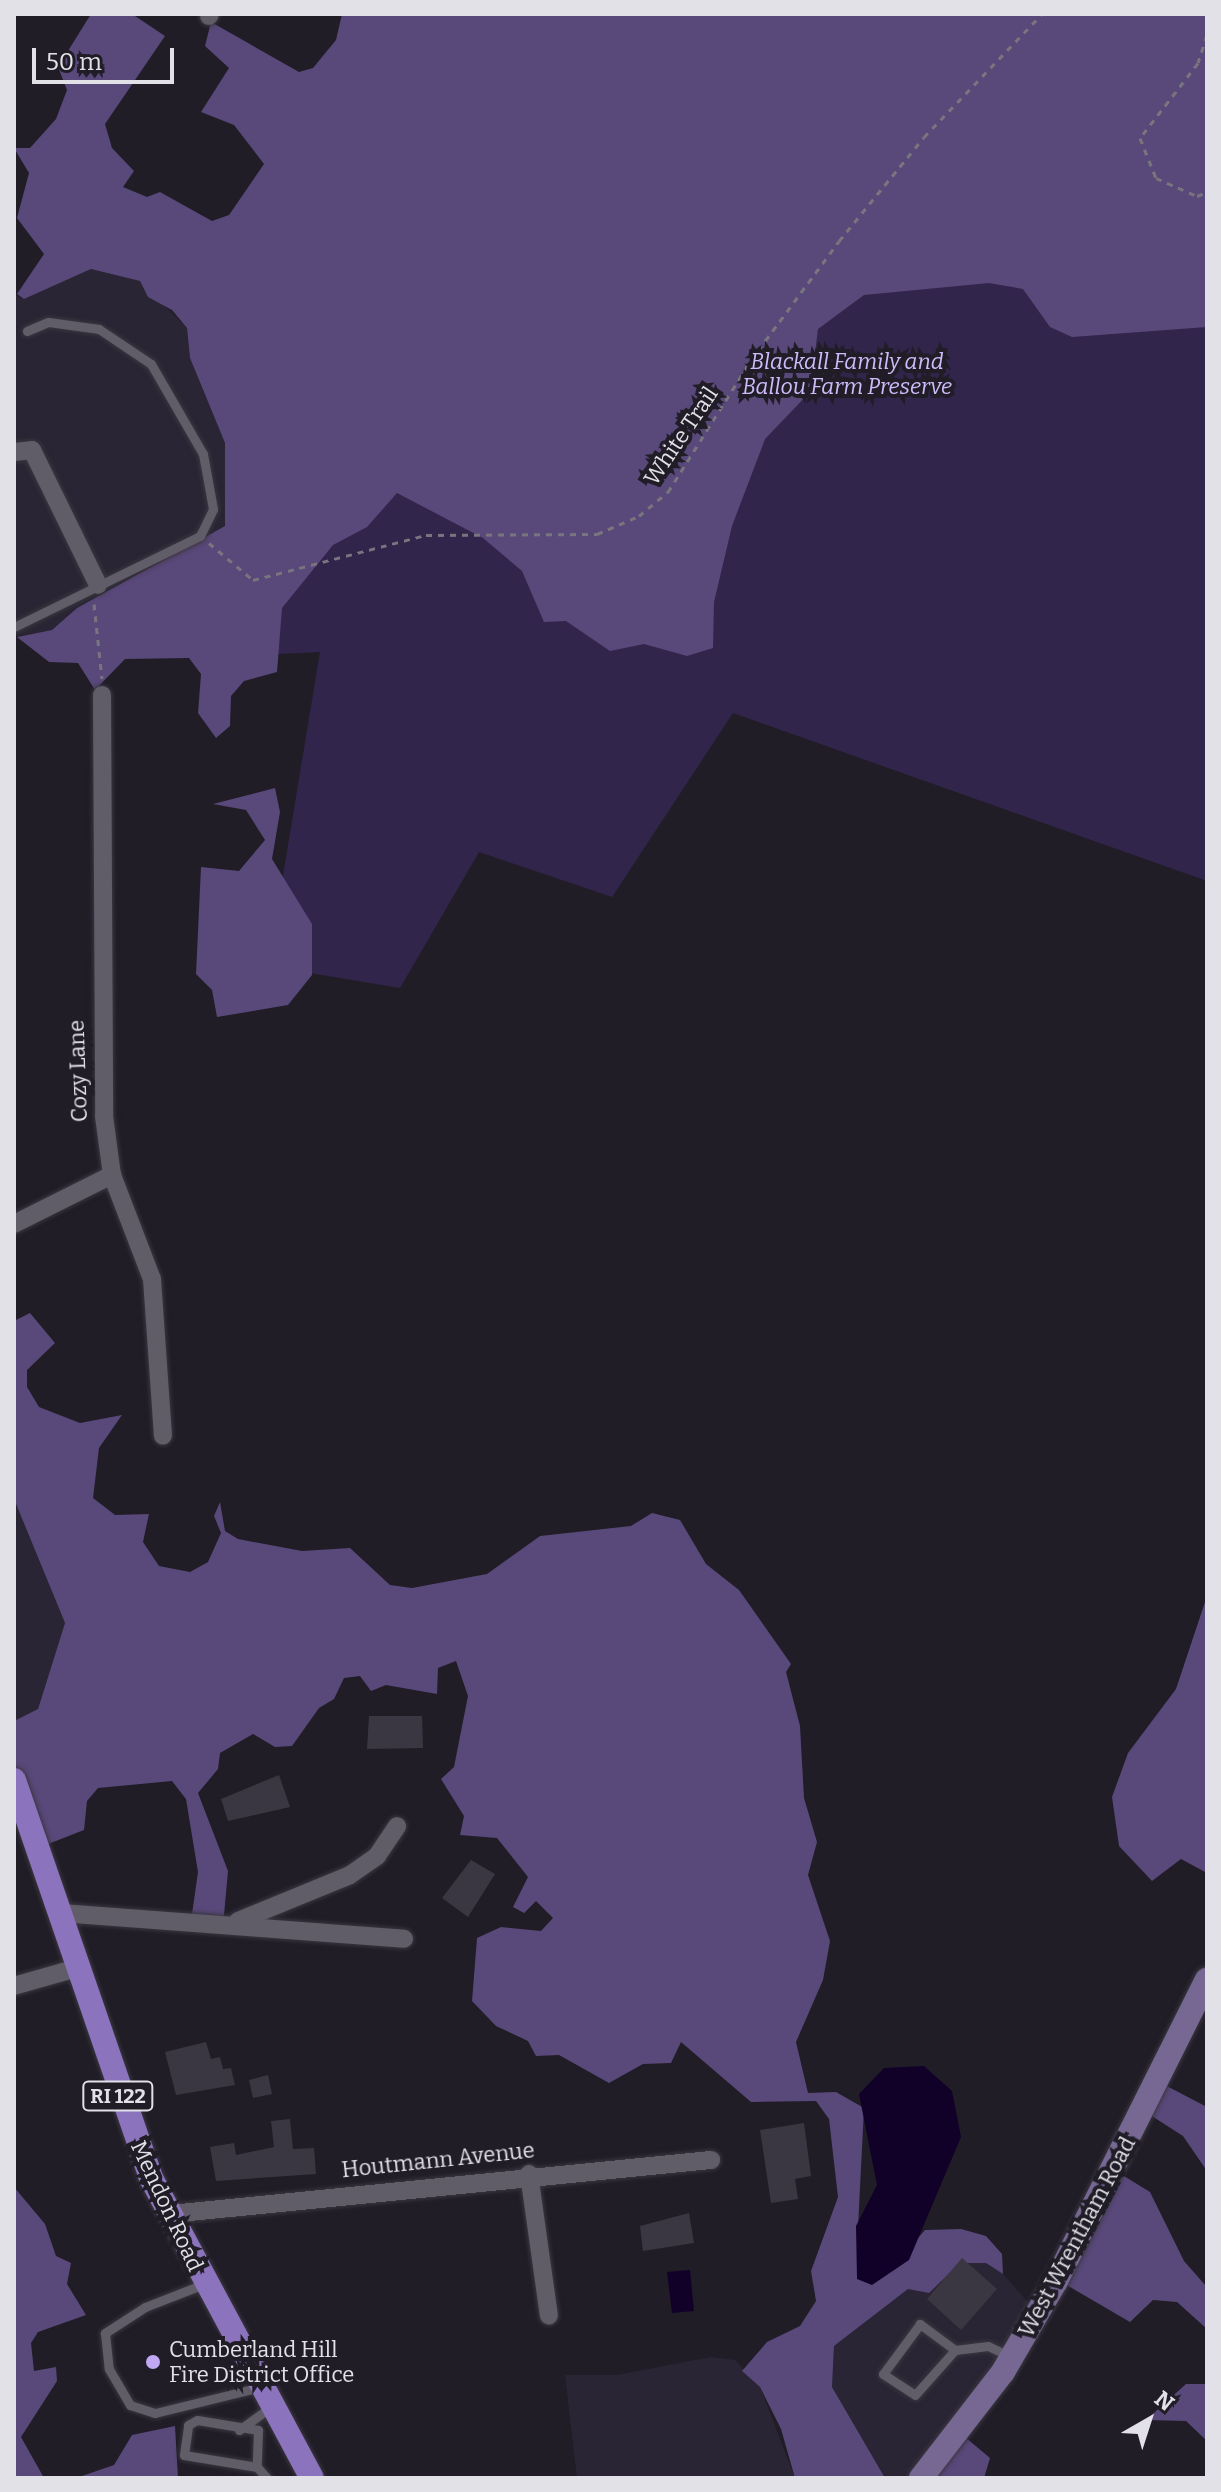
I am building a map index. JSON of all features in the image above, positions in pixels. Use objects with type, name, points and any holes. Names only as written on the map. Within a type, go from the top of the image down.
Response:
[{"type":"main road","name":"Mendon Road","points":[[14,1780],[61,1913],[118,2097],[204,2284],[312,2478]]},
{"type":"street","points":[[14,452],[32,450],[93,587]]},
{"type":"street","name":"Cozy Lane","points":[[102,695],[100,1038],[112,1175],[152,1279],[163,1436]]},
{"type":"street","points":[[14,1224],[112,1175]]},
{"type":"street","points":[[231,1923],[350,1875],[377,1856],[397,1826]]},
{"type":"street","points":[[61,1913],[231,1923],[404,1939]]},
{"type":"street","points":[[14,1986],[77,1968]]},
{"type":"street","name":"West Wrentham Road","points":[[921,2478],[1012,2357],[1207,1980]]},
{"type":"street","name":"Houtmann Avenue","points":[[170,2214],[529,2174],[711,2160]]},
{"type":"street","points":[[529,2174],[549,2316]]},
{"type":"lane","points":[[14,627],[200,536],[213,509],[203,454],[151,364],[99,329],[48,322],[27,331]]},
{"type":"lane","points":[[204,2284],[145,2307],[105,2333],[109,2369],[130,2405],[155,2413],[269,2396]]},
{"type":"lane","points":[[955,2350],[920,2324],[883,2374],[915,2395],[955,2350],[988,2346],[1012,2357]]},
{"type":"lane","points":[[239,2429],[269,2396]]},
{"type":"lane","points":[[257,2467],[258,2430],[188,2425],[184,2455],[234,2459],[257,2467],[267,2478]]},
{"type":"path","name":"White Trail","points":[[200,536],[253,580],[426,535],[597,534],[639,516],[668,492],[751,360],[839,241],[924,137],[1042,14]]},
{"type":"path","points":[[1207,35],[1198,63],[1140,138],[1156,178],[1197,196],[1207,192]]},
{"type":"path","points":[[93,587],[103,641],[102,695]]},
{"type":"shaded area","points":[[91,14],[132,14],[165,36],[105,124],[112,148],[134,171],[123,187],[147,197],[160,192],[212,221],[229,215],[264,164],[234,125],[201,112],[229,68],[205,46],[211,22],[299,72],[313,68],[336,40],[342,14],[1207,14],[1207,327],[1072,337],[1050,327],[1023,289],[989,283],[864,295],[818,329],[810,392],[765,439],[732,526],[714,602],[713,648],[687,656],[644,644],[610,651],[566,621],[544,622],[522,571],[483,538],[397,493],[367,527],[333,545],[282,608],[277,672],[244,681],[231,696],[230,726],[216,738],[198,713],[201,674],[189,658],[125,659],[95,690],[78,663],[49,662],[17,637],[52,630],[77,608],[225,526],[225,443],[190,358],[187,328],[172,310],[148,297],[140,281],[91,269],[24,299],[17,294],[44,254],[17,218],[29,173],[14,148],[30,148],[56,119],[67,90],[58,67]]},
{"type":"shaded area","points":[[91,269],[140,281],[187,328],[190,358],[225,443],[225,526],[77,608],[52,630],[14,637],[14,294],[24,299]]},
{"type":"shaded area","points":[[275,788],[280,812],[272,859],[312,924],[312,975],[288,1005],[217,1017],[212,990],[196,974],[201,867],[239,871],[265,840],[246,810],[213,804]]},
{"type":"shaded area","points":[[30,1313],[55,1343],[27,1370],[27,1387],[39,1407],[80,1423],[122,1415],[99,1448],[93,1498],[115,1515],[149,1514],[143,1542],[159,1566],[190,1572],[208,1562],[221,1533],[214,1516],[220,1502],[225,1531],[238,1539],[302,1551],[350,1548],[390,1585],[412,1588],[487,1574],[540,1536],[631,1526],[652,1513],[680,1520],[706,1564],[739,1590],[791,1664],[786,1672],[800,1726],[804,1798],[817,1842],[808,1875],[830,1941],[823,1980],[796,2042],[808,2093],[836,2092],[864,2108],[857,2247],[895,2265],[925,2230],[961,2229],[986,2236],[1002,2254],[1003,2274],[986,2263],[960,2263],[929,2293],[908,2289],[834,2346],[832,2387],[885,2478],[795,2478],[781,2429],[760,2387],[742,2371],[767,2342],[800,2326],[816,2301],[811,2271],[838,2197],[829,2119],[816,2101],[751,2102],[681,2042],[671,2063],[643,2064],[609,2083],[559,2055],[536,2056],[528,2041],[496,2026],[472,2001],[477,1938],[501,1927],[541,1931],[553,1918],[536,1901],[524,1913],[513,1907],[528,1877],[497,1838],[460,1835],[464,1816],[441,1779],[454,1767],[468,1696],[456,1661],[438,1668],[437,1694],[386,1685],[371,1691],[360,1676],[344,1678],[334,1699],[319,1708],[292,1746],[275,1747],[253,1734],[220,1753],[218,1769],[198,1793],[228,1871],[223,1926],[191,1921],[198,1872],[186,1799],[172,1781],[98,1788],[87,1801],[84,1830],[38,1848],[14,1794],[14,1721],[38,1709],[65,1623],[14,1499],[14,1321]]},
{"type":"shaded area","points":[[14,1499],[65,1623],[38,1709],[14,1721]]},
{"type":"shaded area","points":[[1207,1596],[1207,1873],[1181,1859],[1152,1881],[1119,1846],[1112,1797],[1128,1753],[1176,1689]]},
{"type":"shaded area","points":[[924,2066],[952,2091],[961,2137],[909,2260],[872,2285],[857,2279],[856,2226],[877,2185],[859,2094],[884,2068]]},
{"type":"shaded area","points":[[1159,2082],[1207,2107],[1207,2171],[1183,2136],[1144,2111]]},
{"type":"shaded area","points":[[1114,2170],[1150,2192],[1184,2261],[1206,2286],[1207,2329],[1177,2302],[1153,2300],[1130,2322],[1058,2280]]},
{"type":"shaded area","points":[[14,2187],[45,2224],[56,2256],[71,2263],[67,2284],[86,2315],[38,2332],[31,2343],[34,2371],[56,2367],[57,2381],[21,2437],[44,2478],[14,2478]]},
{"type":"shaded area","points":[[960,2263],[986,2263],[1003,2274],[1037,2312],[919,2478],[885,2478],[832,2387],[834,2346],[908,2289]]},
{"type":"shaded area","points":[[690,2270],[694,2311],[672,2313],[667,2272]]},
{"type":"shaded area","points":[[711,2357],[735,2360],[760,2387],[795,2478],[577,2478],[565,2375],[617,2375]]},
{"type":"shaded area","points":[[1186,2384],[1207,2384],[1207,2441],[1186,2421],[1146,2420]]},
{"type":"shaded area","points":[[175,2426],[178,2478],[76,2478],[114,2465],[132,2435]]},
{"type":"shaded area","points":[[959,2432],[990,2458],[984,2478],[924,2478]]},
{"type":"green space","name":"Blackall Family and Ballou Farm Preserve","points":[[549,14],[1207,14],[1207,881],[733,713],[612,897],[479,852],[400,988],[268,966],[320,652],[235,656]]},
{"type":"building","points":[[369,1716],[422,1716],[423,1748],[367,1749]]},
{"type":"building","points":[[279,1775],[290,1807],[228,1821],[221,1799]]},
{"type":"building","points":[[471,1860],[495,1874],[468,1917],[442,1898]]},
{"type":"building","points":[[206,2042],[211,2059],[220,2057],[223,2069],[231,2068],[235,2085],[176,2095],[165,2052]]},
{"type":"building","points":[[268,2075],[272,2094],[253,2098],[249,2080]]},
{"type":"building","points":[[290,2119],[293,2149],[314,2148],[316,2174],[216,2181],[210,2147],[234,2143],[236,2155],[274,2147],[271,2121]]},
{"type":"building","points":[[804,2123],[811,2176],[795,2179],[798,2199],[771,2203],[760,2130]]},
{"type":"building","points":[[689,2213],[694,2243],[643,2251],[640,2226]]},
{"type":"building","points":[[962,2258],[997,2289],[961,2330],[927,2299]]},
{"type":"place","name":"Cumberland Hill Fire District Office","points":[[153,2362]]}]
